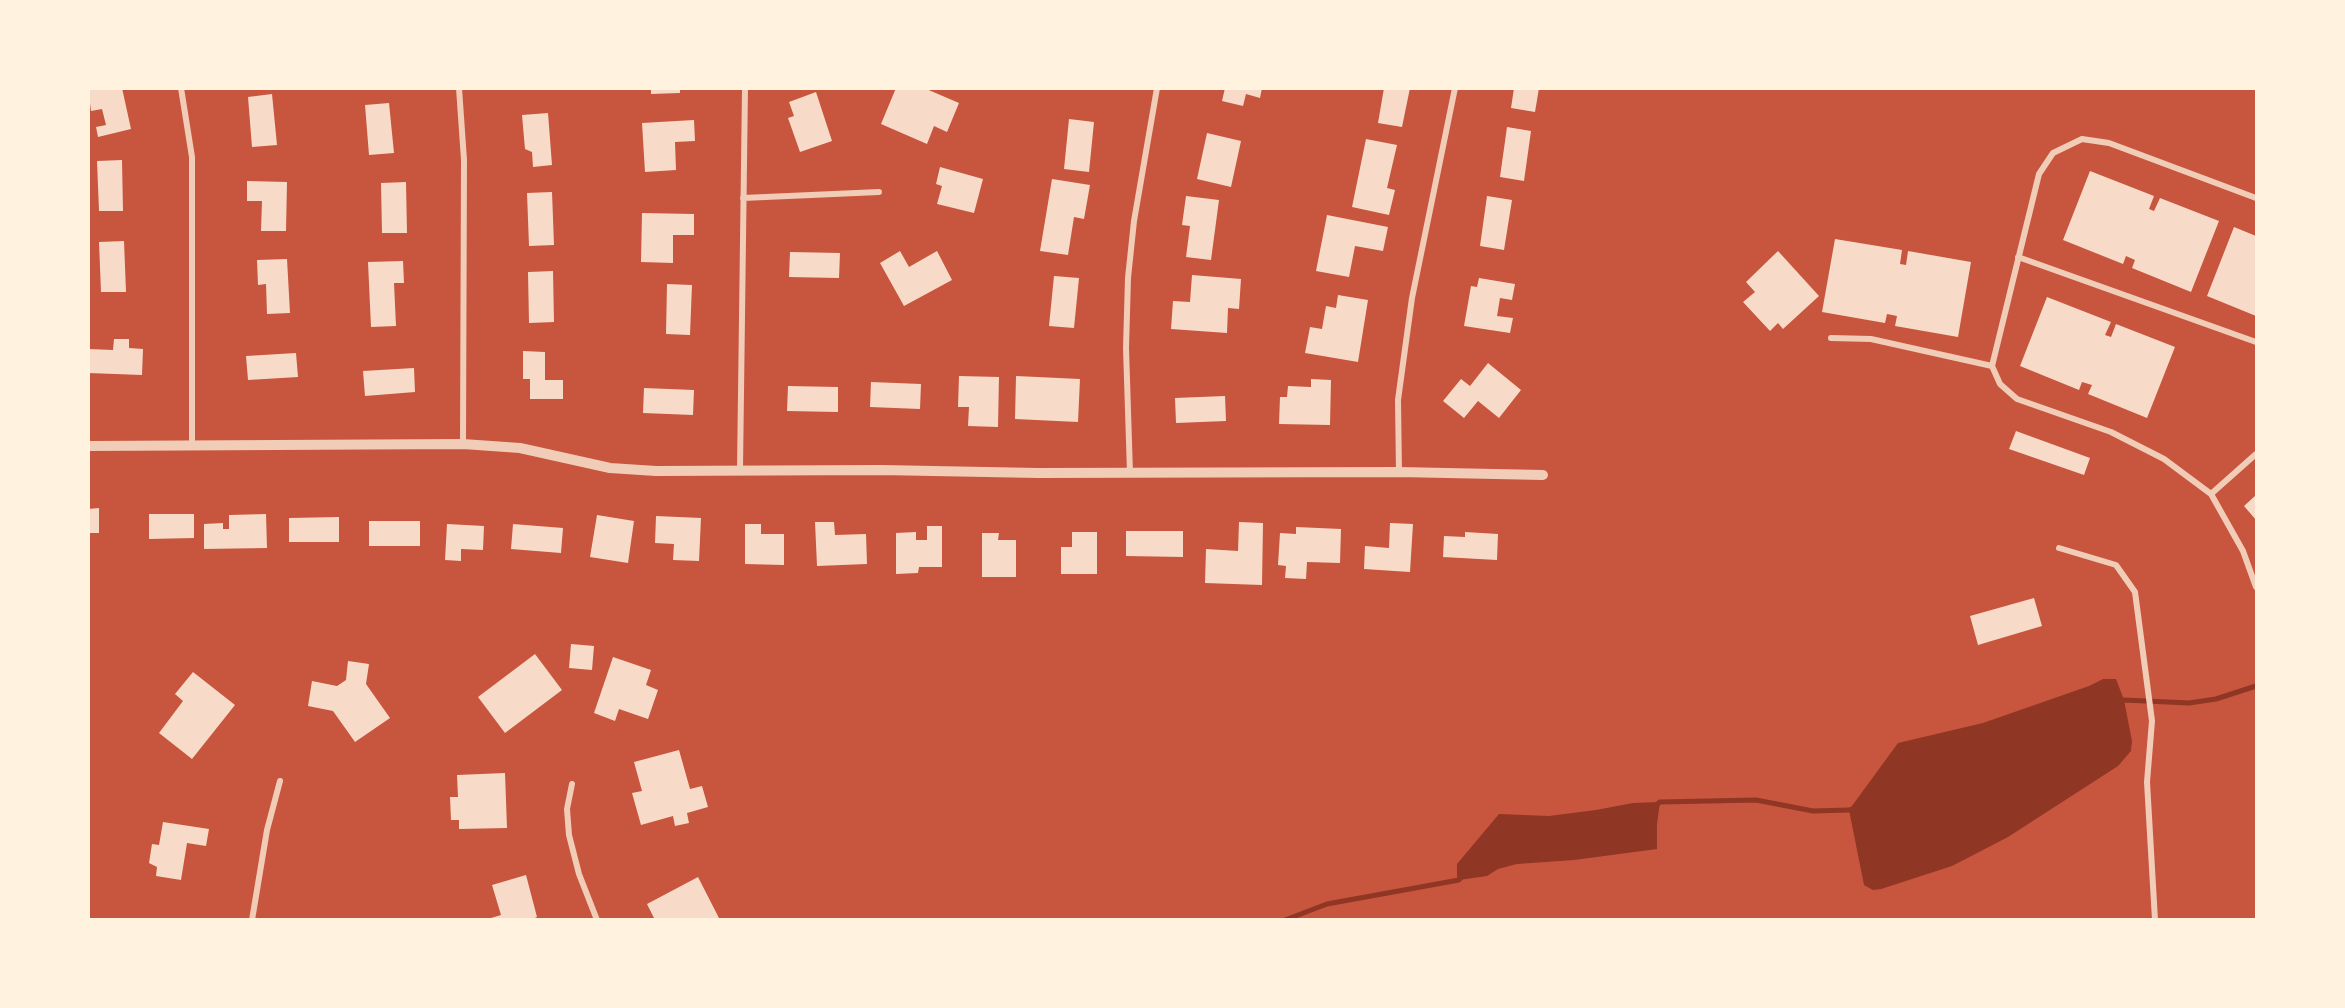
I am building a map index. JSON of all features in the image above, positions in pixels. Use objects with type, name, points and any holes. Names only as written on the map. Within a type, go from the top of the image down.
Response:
[{"type":"street","points":[[182,88],[192,157],[192,447]]},
{"type":"street","points":[[459,88],[464,160],[464,444]]},
{"type":"street","points":[[740,469],[745,88]]},
{"type":"street","points":[[1130,473],[1126,348],[1128,278],[1134,221],[1157,88]]},
{"type":"street","points":[[1399,472],[1398,400],[1412,298],[1455,88]]},
{"type":"street","points":[[2256,198],[2109,143],[2082,139],[2053,153],[2038,174],[1992,366],[2000,384],[2017,399],[2111,432],[2163,459],[2211,494],[2243,550],[2256,587]]},
{"type":"street","points":[[742,198],[879,192]]},
{"type":"street","points":[[2018,257],[2256,342]]},
{"type":"street","points":[[1831,338],[1871,339],[1992,366]]},
{"type":"street","points":[[88,446],[464,444],[520,448],[629,470],[1399,472],[1543,475]]},
{"type":"street","points":[[2211,494],[2256,454]]},
{"type":"street","points":[[2059,548],[2116,565],[2135,592],[2152,721],[2147,782],[2155,920]]},
{"type":"street","points":[[252,920],[267,830],[280,781]]},
{"type":"street","points":[[572,784],[567,809],[569,835],[579,874],[597,920]]},
{"type":"shaded area","points":[[2103,679],[2116,679],[2124,700],[2132,741],[2131,751],[2118,766],[2008,837],[1952,866],[1881,889],[1873,890],[1864,885],[1849,810],[1898,743],[1983,723]]},
{"type":"shaded area","points":[[1660,802],[1657,849],[1574,860],[1517,864],[1498,869],[1487,876],[1459,880],[1457,877],[1457,864],[1499,814],[1549,816],[1633,803]]},
{"type":"building","points":[[88,88],[122,88],[131,129],[98,137],[96,127],[106,125],[102,109],[91,111]]},
{"type":"building","points":[[651,88],[680,88],[680,93],[651,94]]},
{"type":"building","points":[[896,88],[924,88],[959,103],[947,132],[934,126],[927,144],[881,124]]},
{"type":"building","points":[[1225,88],[1262,88],[1260,98],[1246,94],[1243,106],[1222,101]]},
{"type":"building","points":[[1384,88],[1410,88],[1402,127],[1378,123]]},
{"type":"building","points":[[1514,88],[1539,88],[1535,112],[1511,108]]},
{"type":"building","points":[[816,92],[832,141],[800,152],[788,118],[794,116],[789,102]]},
{"type":"building","points":[[272,94],[277,145],[252,147],[248,97]]},
{"type":"building","points":[[389,103],[394,153],[369,155],[365,105]]},
{"type":"building","points":[[548,113],[552,165],[533,167],[532,152],[525,149],[522,115]]},
{"type":"building","points":[[1069,119],[1094,122],[1089,172],[1064,169]]},
{"type":"building","points":[[694,120],[695,141],[675,142],[676,170],[645,172],[642,123]]},
{"type":"building","points":[[1507,127],[1531,131],[1524,181],[1500,177]]},
{"type":"building","points":[[1207,133],[1241,141],[1231,187],[1197,179]]},
{"type":"building","points":[[1366,139],[1397,145],[1387,188],[1395,190],[1389,215],[1352,207]]},
{"type":"building","points":[[122,160],[123,211],[99,211],[97,161]]},
{"type":"building","points":[[940,167],[983,179],[974,213],[937,204],[942,186],[936,184]]},
{"type":"building","points":[[2090,171],[2154,196],[2149,209],[2154,211],[2160,198],[2219,221],[2191,292],[2132,268],[2135,260],[2126,256],[2123,264],[2063,240]]},
{"type":"building","points":[[1052,179],[1090,185],[1084,219],[1074,217],[1068,255],[1040,251]]},
{"type":"building","points":[[247,181],[287,182],[286,231],[261,231],[262,201],[247,201]]},
{"type":"building","points":[[406,182],[407,233],[382,233],[381,183]]},
{"type":"building","points":[[552,192],[554,245],[529,246],[527,193]]},
{"type":"building","points":[[1186,196],[1219,200],[1211,260],[1186,257],[1190,226],[1182,225]]},
{"type":"building","points":[[1487,196],[1512,200],[1504,250],[1480,246]]},
{"type":"building","points":[[642,213],[694,214],[694,235],[673,235],[673,263],[641,262]]},
{"type":"building","points":[[1327,215],[1388,227],[1383,251],[1355,246],[1349,277],[1316,271]]},
{"type":"building","points":[[2234,227],[2256,236],[2256,316],[2207,296]]},
{"type":"building","points":[[1835,239],[1902,250],[1900,264],[1906,265],[1908,251],[1971,262],[1958,337],[1895,326],[1897,316],[1887,314],[1885,323],[1822,312]]},
{"type":"building","points":[[124,241],[126,292],[101,292],[99,242]]},
{"type":"building","points":[[900,251],[909,267],[937,251],[952,280],[904,306],[880,263]]},
{"type":"building","points":[[1778,251],[1819,296],[1783,329],[1778,323],[1770,331],[1743,302],[1755,292],[1746,282]]},
{"type":"building","points":[[790,252],[840,253],[839,278],[789,277]]},
{"type":"building","points":[[287,259],[290,313],[267,314],[266,284],[258,285],[257,260]]},
{"type":"building","points":[[403,261],[404,283],[394,283],[396,326],[371,327],[368,262]]},
{"type":"building","points":[[553,271],[554,322],[529,323],[528,272]]},
{"type":"building","points":[[1192,275],[1241,279],[1239,309],[1228,308],[1227,333],[1171,329],[1173,301],[1190,302]]},
{"type":"building","points":[[1054,276],[1079,278],[1074,328],[1049,326]]},
{"type":"building","points":[[1479,278],[1515,284],[1512,300],[1500,298],[1497,316],[1513,318],[1510,333],[1464,326],[1471,286],[1477,287]]},
{"type":"building","points":[[667,284],[692,285],[690,335],[666,334]]},
{"type":"building","points":[[1338,295],[1368,300],[1358,362],[1305,353],[1310,327],[1322,329],[1326,306],[1336,308]]},
{"type":"building","points":[[2047,297],[2111,322],[2105,335],[2111,337],[2116,324],[2175,347],[2147,418],[2088,394],[2092,385],[2082,382],[2079,390],[2020,366]]},
{"type":"building","points":[[114,339],[129,339],[129,348],[143,349],[142,375],[88,373],[88,349],[113,350]]},
{"type":"building","points":[[523,351],[545,352],[545,380],[563,380],[563,399],[530,399],[530,379],[523,379]]},
{"type":"building","points":[[296,353],[298,377],[248,380],[246,356]]},
{"type":"building","points":[[1488,363],[1521,390],[1499,418],[1478,401],[1464,418],[1443,401],[1461,379],[1470,386]]},
{"type":"building","points":[[414,368],[415,392],[365,396],[363,371]]},
{"type":"building","points":[[959,376],[999,377],[998,427],[968,426],[969,407],[958,407]]},
{"type":"building","points":[[1016,376],[1080,379],[1078,422],[1015,419]]},
{"type":"building","points":[[1311,379],[1331,380],[1330,425],[1279,424],[1280,397],[1287,397],[1288,386],[1311,387]]},
{"type":"building","points":[[871,382],[921,384],[920,409],[870,407]]},
{"type":"building","points":[[788,386],[838,387],[838,412],[787,411]]},
{"type":"building","points":[[644,388],[694,390],[693,415],[643,413]]},
{"type":"building","points":[[1225,396],[1226,421],[1176,423],[1175,398]]},
{"type":"building","points":[[2016,431],[2090,458],[2084,475],[2009,449]]},
{"type":"building","points":[[2256,495],[2256,520],[2244,506]]},
{"type":"building","points":[[99,508],[99,533],[88,533],[88,509]]},
{"type":"building","points":[[149,514],[194,514],[194,538],[149,539]]},
{"type":"building","points":[[266,514],[267,548],[204,549],[204,524],[223,523],[223,529],[229,529],[229,515]]},
{"type":"building","points":[[597,515],[634,521],[628,563],[590,557]]},
{"type":"building","points":[[656,516],[701,518],[699,561],[673,560],[674,544],[655,543]]},
{"type":"building","points":[[339,517],[339,542],[289,542],[289,518]]},
{"type":"building","points":[[369,521],[420,521],[420,546],[369,546]]},
{"type":"building","points":[[815,522],[834,522],[835,535],[866,534],[867,564],[817,566]]},
{"type":"building","points":[[1239,522],[1263,523],[1262,585],[1205,583],[1206,549],[1238,551]]},
{"type":"building","points":[[1390,523],[1413,524],[1410,572],[1364,569],[1365,546],[1389,548]]},
{"type":"building","points":[[447,524],[484,526],[483,550],[461,549],[461,561],[445,560]]},
{"type":"building","points":[[513,524],[563,528],[561,553],[511,549]]},
{"type":"building","points":[[745,524],[761,524],[761,534],[784,534],[784,565],[745,564]]},
{"type":"building","points":[[927,526],[942,526],[942,567],[919,567],[918,573],[896,574],[896,533],[916,532],[916,540],[927,540]]},
{"type":"building","points":[[1296,527],[1341,529],[1340,563],[1307,562],[1306,579],[1285,578],[1286,566],[1278,565],[1280,533],[1296,534]]},
{"type":"building","points":[[1126,531],[1183,531],[1183,557],[1126,556]]},
{"type":"building","points":[[1072,532],[1097,532],[1097,574],[1061,574],[1061,547],[1072,547]]},
{"type":"building","points":[[1465,532],[1498,534],[1497,560],[1443,557],[1444,536],[1465,537]]},
{"type":"building","points":[[982,533],[999,533],[998,540],[1016,540],[1016,577],[982,577]]},
{"type":"building","points":[[2034,598],[2042,626],[1978,645],[1970,616]]},
{"type":"building","points":[[571,644],[594,646],[592,670],[569,668]]},
{"type":"building","points":[[535,654],[562,690],[505,733],[478,697]]},
{"type":"building","points":[[613,657],[651,670],[646,685],[658,690],[648,719],[619,709],[615,721],[594,713]]},
{"type":"building","points":[[348,661],[369,664],[366,684],[390,718],[355,742],[333,711],[308,706],[312,681],[337,686],[346,680]]},
{"type":"building","points":[[193,672],[235,705],[192,759],[159,733],[183,701],[175,694]]},
{"type":"building","points":[[679,750],[690,789],[702,786],[708,807],[687,813],[689,823],[675,826],[673,816],[641,825],[632,793],[642,791],[634,762]]},
{"type":"building","points":[[505,773],[507,828],[459,829],[459,820],[451,820],[450,797],[458,797],[457,775]]},
{"type":"building","points":[[163,822],[209,829],[206,846],[187,843],[181,880],[156,876],[157,867],[149,863],[152,844],[159,845]]},
{"type":"building","points":[[526,875],[537,917],[530,920],[492,920],[491,918],[501,915],[492,885]]},
{"type":"building","points":[[698,877],[720,920],[655,920],[647,904]]},
{"type":"waterway","points":[[2120,702],[2124,700],[2189,703],[2216,699],[2256,686]]},
{"type":"waterway","points":[[1655,806],[1660,802],[1756,800],[1813,811],[1855,808]]},
{"type":"waterway","points":[[1285,920],[1327,904],[1459,880],[1463,875]]}]
